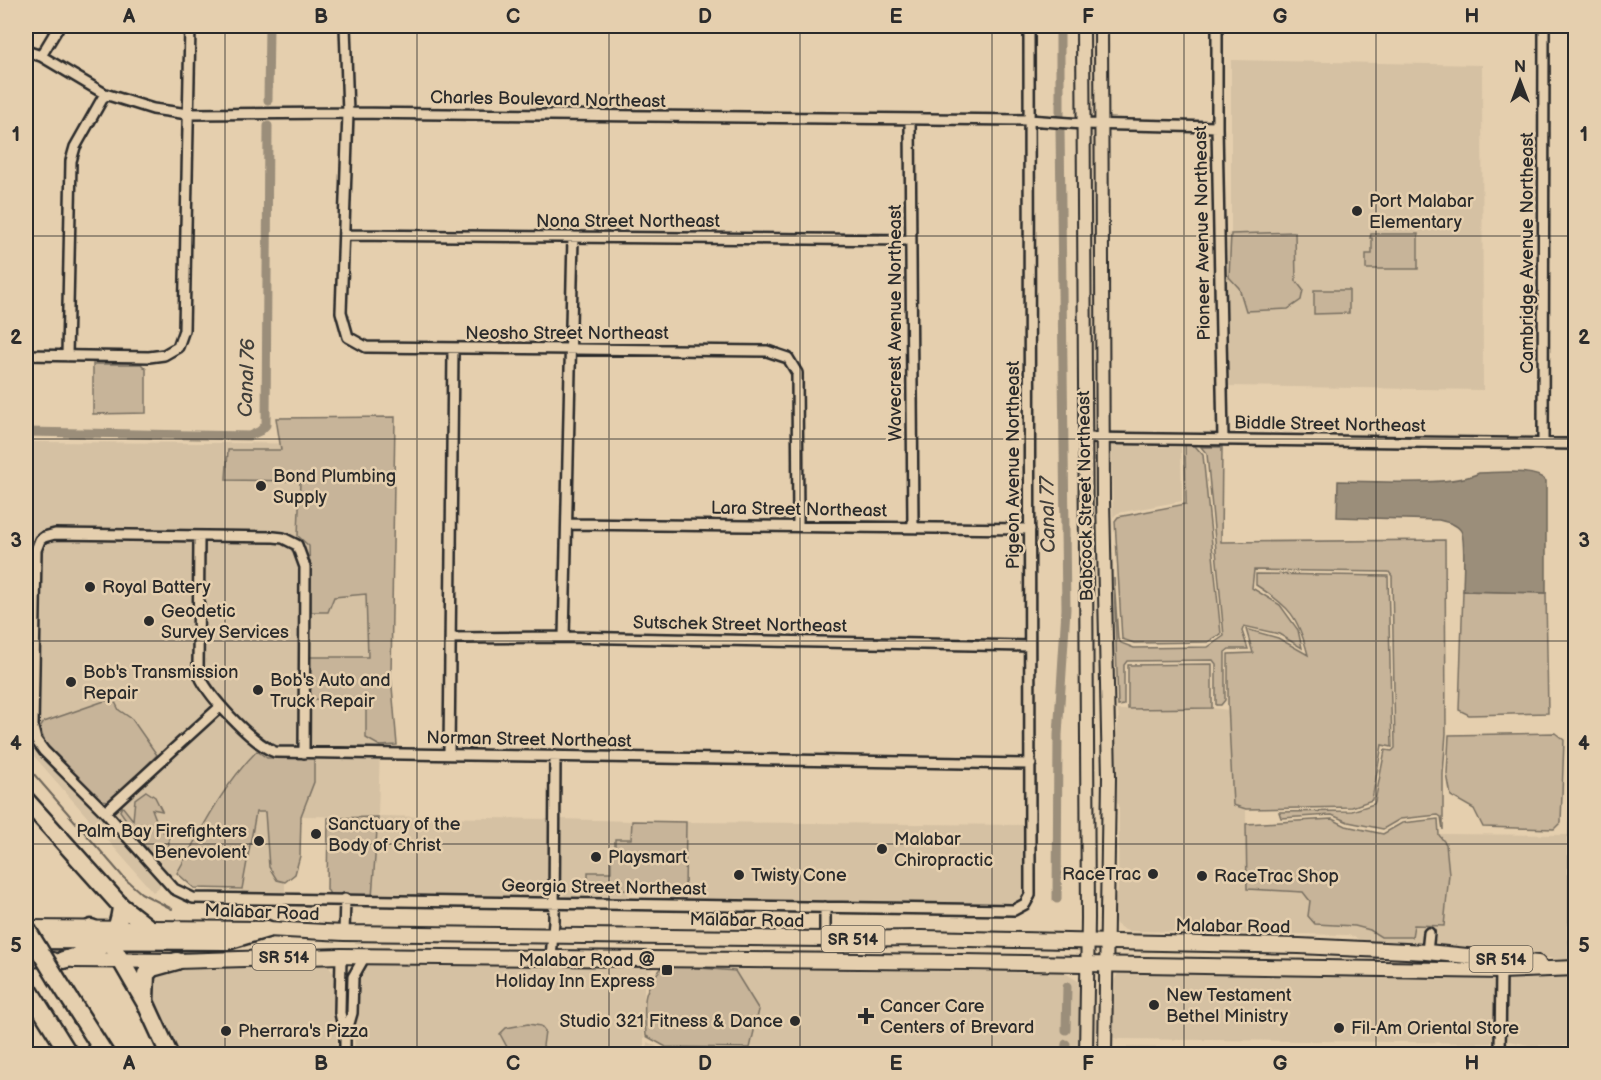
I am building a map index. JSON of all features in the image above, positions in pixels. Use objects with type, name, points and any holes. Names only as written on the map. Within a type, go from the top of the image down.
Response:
[{"type":"highway","points":[[26,800],[121,906],[148,928]]},
{"type":"highway","points":[[121,906],[113,935],[120,961],[146,1004],[169,1054]]},
{"type":"highway","points":[[26,928],[105,1054]]},
{"type":"highway","points":[[91,928],[105,935],[226,941],[267,929]]},
{"type":"highway","points":[[26,940],[113,935]]},
{"type":"highway","points":[[63,960],[94,952],[113,935]]},
{"type":"highway","points":[[146,1004],[144,991],[146,974],[152,968],[177,961]]},
{"type":"highway","points":[[26,985],[69,1054]]},
{"type":"main road","name":"Babcock Street Northeast","points":[[1083,26],[1088,941],[1086,1054]]},
{"type":"main road","name":"Babcock Street Northeast","points":[[1101,26],[1102,438],[1108,777],[1105,1054]]},
{"type":"main road","points":[[1087,624],[1099,647],[1105,648]]},
{"type":"main road","points":[[26,928],[91,928]]},
{"type":"main road","name":"Malabar Road","points":[[113,935],[148,928],[267,929],[344,933],[1107,941],[1427,952],[1501,965]]},
{"type":"main road","points":[[341,956],[345,949],[353,943],[376,933]]},
{"type":"main road","points":[[788,961],[810,952],[825,939]]},
{"type":"main road","points":[[1356,968],[1368,965],[1418,965],[1422,963],[1427,952]]},
{"type":"main road","name":"Malabar Road","points":[[26,959],[177,961],[365,956],[1356,968],[1501,965],[1575,967]]},
{"type":"street","points":[[40,56],[59,26]]},
{"type":"street","points":[[26,355],[149,357],[164,355],[178,347],[184,330],[190,26]]},
{"type":"street","points":[[345,26],[348,114],[345,235]]},
{"type":"street","name":"Pigeon Avenue Northeast","points":[[1025,904],[1030,895],[1031,764],[1029,26]]},
{"type":"street","name":"Pioneer Avenue Northeast","points":[[1219,26],[1217,29],[1216,127],[1222,440]]},
{"type":"street","name":"Cambridge Avenue Northeast","points":[[1543,444],[1544,26]]},
{"type":"street","name":"Charles Boulevard Northeast","points":[[26,51],[40,56],[105,94],[153,109],[188,114],[1029,120],[1083,124],[1216,127]]},
{"type":"street","points":[[68,356],[71,161],[75,147],[105,94]]},
{"type":"street","name":"Wavecrest Avenue Northeast","points":[[910,120],[913,527]]},
{"type":"street","name":"Nona Street Northeast","points":[[345,235],[911,240]]},
{"type":"street","name":"Neosho Street Northeast","points":[[345,235],[341,312],[348,336],[366,347],[767,351],[788,358],[797,373],[798,525]]},
{"type":"street","points":[[564,637],[573,237]]},
{"type":"street","points":[[449,754],[453,349]]},
{"type":"street","name":"Biddle Street Northeast","points":[[1084,438],[1575,444]]},
{"type":"street","name":"Lara Street Northeast","points":[[568,524],[1030,529]]},
{"type":"street","points":[[221,706],[105,812],[44,751],[36,740],[33,710],[36,550],[40,540],[55,534],[274,537],[290,541],[298,547],[305,567],[303,753]]},
{"type":"street","name":"Norman Street Northeast","points":[[199,537],[198,670],[200,679],[221,706],[265,748],[275,752],[1031,764]]},
{"type":"street","name":"Sutschek Street Northeast","points":[[450,638],[564,637],[1029,646]]},
{"type":"street","points":[[551,958],[554,902],[555,756]]},
{"type":"street","name":"Georgia Street Northeast","points":[[105,812],[174,889],[193,898],[1014,910],[1025,904]]},
{"type":"street","points":[[344,933],[345,899]]},
{"type":"street","points":[[825,907],[825,939]]},
{"type":"street","points":[[1427,952],[1429,933]]},
{"type":"street","points":[[341,956],[340,1013],[345,1036],[345,1054]]},
{"type":"street","points":[[345,1036],[352,1013],[353,977],[365,956]]},
{"type":"street","points":[[1500,1054],[1501,965]]},
{"type":"shaded area","name":"Port Malabar Elementary","points":[[1231,60],[1482,65],[1483,390],[1227,386],[1227,234],[1231,233]]},
{"type":"shaded area","points":[[1295,232],[1296,281],[1303,290],[1301,300],[1288,309],[1246,311],[1239,288],[1229,277],[1231,234]]},
{"type":"shaded area","points":[[1371,234],[1418,234],[1418,269],[1366,269],[1366,254],[1372,254]]},
{"type":"shaded area","points":[[1314,290],[1349,290],[1349,313],[1314,314]]},
{"type":"shaded area","points":[[93,364],[141,364],[146,369],[146,413],[93,414]]},
{"type":"shaded area","points":[[395,417],[391,675],[397,745],[380,746],[366,738],[366,701],[310,699],[310,657],[368,657],[366,594],[334,597],[328,612],[311,612],[309,546],[298,536],[300,481],[226,480],[228,450],[281,450],[276,418]]},
{"type":"shaded area","points":[[26,442],[371,444],[366,594],[368,657],[366,738],[380,746],[378,816],[551,819],[550,889],[548,893],[534,899],[372,897],[377,817],[301,816],[308,801],[314,758],[267,758],[257,751],[239,769],[177,873],[153,892],[26,747]]},
{"type":"shaded area","points":[[1185,444],[1195,446],[1203,455],[1221,634],[1208,642],[1134,643],[1122,639],[1115,521],[1118,517],[1186,504]]},
{"type":"shaded area","points":[[1111,446],[1181,447],[1182,501],[1118,513],[1113,517]]},
{"type":"shaded area","points":[[1201,447],[1222,447],[1221,542],[1445,540],[1446,733],[1443,830],[1441,817],[1438,815],[1400,819],[1383,829],[1348,822],[1332,815],[1281,818],[1279,812],[1352,811],[1374,804],[1385,750],[1392,751],[1395,748],[1392,576],[1389,572],[1254,570],[1252,588],[1280,605],[1298,630],[1302,648],[1279,634],[1244,626],[1242,631],[1248,649],[1229,649],[1225,652],[1225,700],[1221,705],[1216,705],[1216,664],[1213,660],[1127,661],[1124,665],[1124,705],[1118,706],[1114,578],[1118,639],[1121,643],[1134,648],[1208,647],[1224,636],[1207,454]]},
{"type":"shaded area","points":[[1573,454],[1576,454],[1575,949],[1570,949],[1569,835],[1573,670]]},
{"type":"shaded area","points":[[1479,473],[1534,474],[1546,481],[1546,593],[1463,591],[1463,536],[1461,531],[1452,524],[1439,520],[1337,517],[1338,481],[1431,482]]},
{"type":"shaded area","points":[[1256,574],[1388,576],[1392,747],[1382,745],[1372,800],[1352,807],[1246,809],[1233,805],[1228,654],[1253,653],[1246,629],[1278,638],[1308,655],[1300,631],[1291,614],[1277,600],[1256,585]]},
{"type":"shaded area","points":[[1463,591],[1546,593],[1548,713],[1469,715],[1459,710]]},
{"type":"shaded area","points":[[1212,664],[1212,708],[1128,709],[1128,665]]},
{"type":"shaded area","points":[[113,698],[119,710],[132,719],[157,755],[111,801],[99,800],[45,743],[40,728],[44,722]]},
{"type":"shaded area","points":[[1212,708],[1229,710],[1233,804],[1246,809],[1247,889],[1303,892],[1310,901],[1308,916],[1315,924],[1355,926],[1370,930],[1381,937],[1412,937],[1414,925],[1443,926],[1446,844],[1439,834],[1569,835],[1569,937],[1573,960],[1373,944],[1348,935],[1128,931],[1123,929],[1116,924],[1113,917],[1113,906],[1118,890],[1119,805],[1114,799],[1114,742],[1119,719],[1118,710]]},
{"type":"shaded area","points":[[1555,733],[1564,740],[1561,822],[1554,829],[1483,827],[1474,809],[1451,796],[1447,774],[1449,735]]},
{"type":"shaded area","points":[[257,751],[267,758],[314,757],[314,782],[301,816],[300,856],[295,874],[285,882],[277,880],[269,867],[265,812],[256,812],[242,889],[194,888],[177,873],[223,794]]},
{"type":"shaded area","points":[[146,791],[155,797],[162,811],[152,809],[158,825],[169,839],[168,856],[158,853],[151,855],[120,811],[122,806],[133,820],[135,799]]},
{"type":"shaded area","points":[[265,811],[277,880],[285,882],[285,895],[241,894],[256,812]]},
{"type":"shaded area","points":[[378,817],[372,897],[331,896],[327,889],[328,818]]},
{"type":"shaded area","points":[[559,819],[632,821],[628,900],[569,899],[564,895],[560,889]]},
{"type":"shaded area","points":[[1332,819],[1346,826],[1383,834],[1402,823],[1438,819],[1439,835],[1446,844],[1449,874],[1444,926],[1414,925],[1412,937],[1381,937],[1370,930],[1355,926],[1315,924],[1308,916],[1310,901],[1303,892],[1247,889],[1246,824]]},
{"type":"shaded area","points":[[632,821],[686,822],[685,892],[588,889],[588,872],[611,872],[611,852],[615,851],[615,839],[631,839]]},
{"type":"shaded area","points":[[686,822],[1027,825],[1026,893],[1022,899],[1013,904],[681,901],[685,892]]},
{"type":"shaded area","points":[[373,963],[657,966],[648,972],[644,987],[644,1054],[550,1054],[543,1047],[510,1028],[506,1028],[508,1054],[354,1054],[357,980],[365,967]]},
{"type":"shaded area","points":[[321,964],[328,966],[336,976],[337,1054],[174,1054],[171,1038],[152,1003],[151,978],[161,971]]},
{"type":"shaded area","points":[[664,965],[735,971],[759,1010],[750,1048],[666,1047],[646,1036],[645,998],[656,974]]},
{"type":"shaded area","points":[[699,968],[1065,973],[1078,981],[1081,992],[1080,1054],[770,1054],[770,1050],[750,1049],[759,1010],[735,971]]},
{"type":"shaded area","points":[[1123,970],[1486,972],[1493,979],[1497,988],[1496,1035],[1491,1043],[1118,1039],[1111,1037],[1112,986],[1118,973]]},
{"type":"shaded area","points":[[1575,970],[1575,1046],[1529,1045],[1509,1041],[1505,1030],[1508,979],[1514,974]]},
{"type":"shaded area","points":[[528,1024],[541,1026],[545,1031],[543,1046],[550,1054],[531,1054],[529,1051],[508,1054],[508,1049],[500,1034],[506,1028]]},
{"type":"shaded area","points":[[647,1042],[666,1051],[666,1054],[647,1054]]},
{"type":"shaded area","points":[[1119,1047],[1488,1052],[1494,1054],[1111,1054],[1113,1049]]},
{"type":"shaded area","points":[[666,1051],[747,1052],[764,1054],[666,1054]]},
{"type":"waterway","name":"Canal 76","points":[[268,100],[269,26]]},
{"type":"waterway","name":"Canal 77","points":[[1060,26],[1060,115]]},
{"type":"waterway","name":"Canal 76","points":[[26,432],[249,436],[266,425],[268,126]]},
{"type":"waterway","name":"Canal 77","points":[[1057,899],[1058,735],[1066,609],[1060,129]]},
{"type":"waterway","points":[[26,765],[124,878],[141,893],[172,909]]},
{"type":"waterway","name":"Canal 77","points":[[1066,1030],[1067,987]]},
{"type":"waterway","name":"Canal 77","points":[[1065,1054],[1066,1044]]},
{"type":"place","name":"Port Malabar Elementary","points":[[1357,211]]},
{"type":"place","name":"Bond Plumbing Supply","points":[[261,486]]},
{"type":"place","name":"Royal Battery","points":[[90,587]]},
{"type":"place","name":"Geodetic Survey Services","points":[[149,621]]},
{"type":"place","name":"Bob's Transmission Repair","points":[[71,682]]},
{"type":"place","name":"Bob's Auto and Truck Repair","points":[[258,690]]},
{"type":"place","name":"Sanctuary of the Body of Christ","points":[[316,834]]},
{"type":"place","name":"Palm Bay Firefighters Benevolent","points":[[259,841]]},
{"type":"place","name":"Malabar Chiropractic","points":[[882,849]]},
{"type":"place","name":"Playsmart","points":[[596,857]]},
{"type":"place","name":"RaceTrac","points":[[1153,874]]},
{"type":"place","name":"Twisty Cone","points":[[739,875]]},
{"type":"place","name":"RaceTrac Shop","points":[[1202,876]]},
{"type":"place","name":"Malabar Road @ Holiday Inn Express","points":[[667,970]]},
{"type":"place","name":"New Testament Bethel Ministry","points":[[1154,1005]]},
{"type":"place","name":"Cancer Care Centers of Brevard","points":[[866,1016]]},
{"type":"place","name":"Studio 321 Fitness & Dance","points":[[795,1021]]},
{"type":"place","name":"Fil-Am Oriental Store","points":[[1339,1028]]},
{"type":"place","name":"Pherrara's Pizza","points":[[226,1031]]}]
